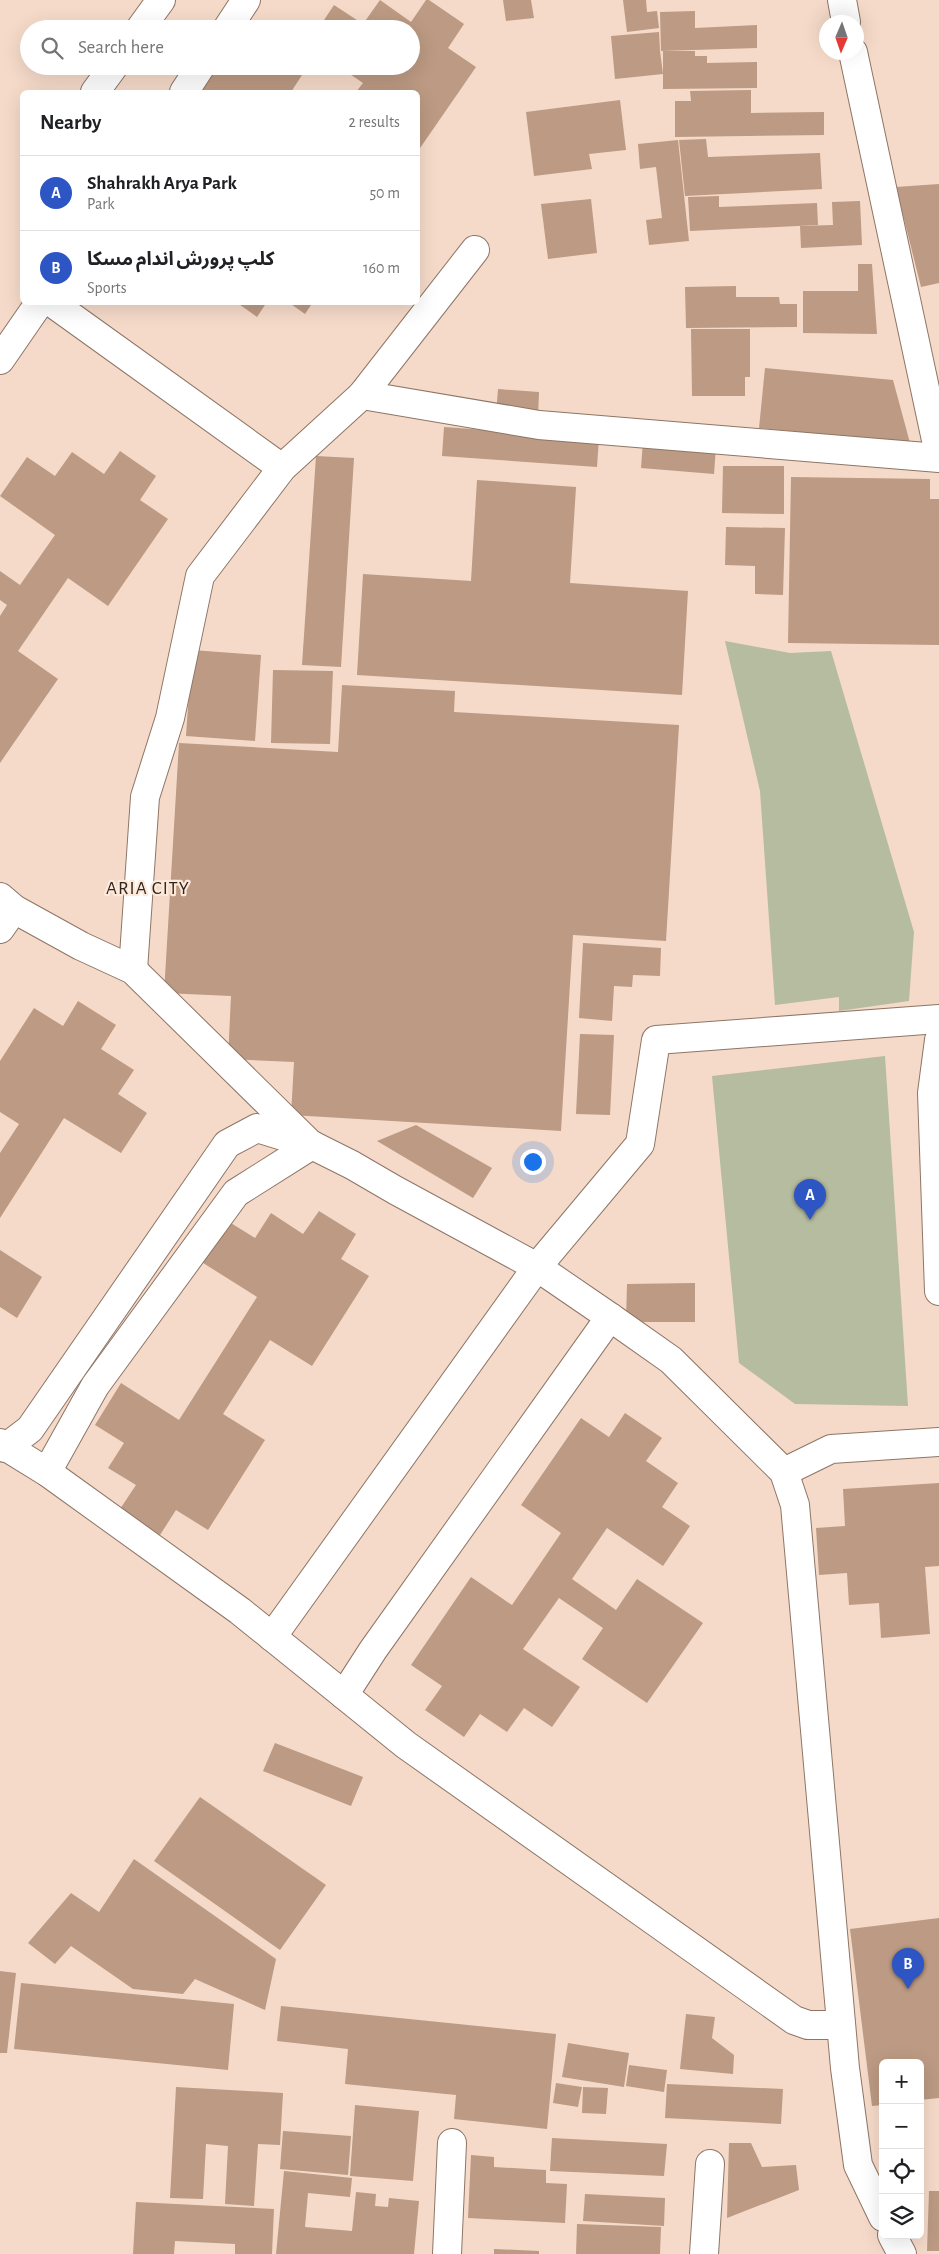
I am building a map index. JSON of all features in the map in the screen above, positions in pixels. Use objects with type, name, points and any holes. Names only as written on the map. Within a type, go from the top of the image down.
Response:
[{"type":"street","points":[[147,20],[161,0]]},
{"type":"street","points":[[233,20],[246,0]]},
{"type":"street","points":[[842,0],[845,15]]},
{"type":"street","points":[[855,60],[939,454]]},
{"type":"street","points":[[96,90],[107,75]]},
{"type":"street","points":[[185,90],[195,75]]},
{"type":"street","points":[[132,970],[145,797],[170,718],[200,576],[282,468],[362,395],[475,250]]},
{"type":"street","points":[[0,360],[38,305]]},
{"type":"street","points":[[56,305],[282,468]]},
{"type":"street","points":[[362,395],[539,425],[939,458]]},
{"type":"street","points":[[5,912],[132,970],[312,1145]]},
{"type":"street","points":[[272,1637],[537,1267],[640,1144],[656,1040],[939,1019]]},
{"type":"street","points":[[939,1040],[932,1093],[939,1291]]},
{"type":"street","points":[[841,2025],[808,2025],[794,2020],[406,1745],[240,1611],[47,1472],[3,1445],[30,1429],[227,1144],[257,1128],[312,1145],[352,1164],[395,1190],[537,1267],[671,1360],[784,1472],[795,1504],[841,2025],[851,2113],[858,2165],[879,2209]]},
{"type":"street","points":[[47,1472],[95,1386],[236,1194],[312,1145]]},
{"type":"street","points":[[344,1695],[373,1650],[610,1317]]},
{"type":"street","points":[[784,1472],[831,1449],[939,1442]]},
{"type":"street","points":[[447,2254],[452,2143]]},
{"type":"street","points":[[704,2254],[710,2164]]},
{"type":"street","points":[[894,2239],[902,2254]]},
{"type":"green space","points":[[725,641],[790,653],[831,651],[914,932],[909,1001],[839,1011],[839,997],[775,1005],[760,791]]},
{"type":"green space","points":[[885,1056],[908,1406],[795,1404],[739,1363],[712,1076]]},
{"type":"building","points":[[380,0],[408,20],[366,20]]},
{"type":"building","points":[[426,0],[429,0],[464,24],[448,48],[476,67],[420,148],[420,90],[358,90],[363,83],[351,75],[420,75],[420,20],[412,20]]},
{"type":"building","points":[[503,0],[531,0],[534,18],[506,21]]},
{"type":"building","points":[[623,0],[646,0],[647,12],[657,11],[659,28],[627,32]]},
{"type":"building","points":[[334,5],[357,20],[324,20]]},
{"type":"building","points":[[695,11],[695,28],[757,25],[757,48],[661,51],[660,12]]},
{"type":"building","points":[[659,32],[663,74],[615,79],[611,36]]},
{"type":"building","points":[[663,51],[695,51],[695,56],[707,56],[707,63],[757,62],[757,88],[663,89]]},
{"type":"building","points":[[207,75],[302,75],[292,90],[196,90]]},
{"type":"building","points":[[751,90],[751,113],[824,112],[824,135],[675,137],[675,101],[691,101],[690,91]]},
{"type":"building","points":[[620,100],[626,150],[589,154],[592,169],[534,176],[526,112]]},
{"type":"building","points":[[706,139],[708,157],[820,153],[822,189],[685,196],[679,140]]},
{"type":"building","points":[[678,140],[689,241],[649,245],[646,220],[662,218],[656,167],[640,169],[638,144]]},
{"type":"building","points":[[939,184],[939,283],[921,287],[896,187]]},
{"type":"building","points":[[719,196],[719,207],[817,203],[818,225],[690,231],[688,197]]},
{"type":"building","points":[[591,199],[597,253],[548,259],[541,204]]},
{"type":"building","points":[[860,201],[862,245],[801,248],[800,226],[833,225],[832,202]]},
{"type":"building","points":[[858,264],[872,264],[877,334],[803,333],[803,291],[858,291]]},
{"type":"building","points":[[736,286],[736,297],[779,297],[780,304],[797,304],[797,327],[686,328],[685,287]]},
{"type":"building","points":[[240,305],[265,305],[257,317]]},
{"type":"building","points":[[292,305],[311,305],[305,314]]},
{"type":"building","points":[[691,329],[750,329],[750,377],[745,377],[745,396],[692,396]]},
{"type":"building","points":[[765,368],[893,380],[910,443],[759,428]]},
{"type":"building","points":[[498,389],[539,392],[538,418],[496,415]]},
{"type":"building","points":[[444,427],[599,438],[597,467],[442,456]]},
{"type":"building","points":[[643,441],[716,447],[714,474],[641,468]]},
{"type":"building","points":[[120,451],[156,476],[140,500],[168,519],[108,606],[68,578],[18,651],[58,679],[0,763],[0,616],[7,605],[0,600],[0,571],[20,585],[55,535],[0,496],[27,457],[55,476],[72,452],[104,474]]},
{"type":"building","points":[[316,456],[354,458],[341,667],[302,665]]},
{"type":"building","points":[[723,466],[784,466],[784,514],[722,513]]},
{"type":"building","points":[[791,477],[930,479],[930,499],[939,499],[939,645],[788,643]]},
{"type":"building","points":[[477,480],[576,487],[570,583],[688,591],[682,695],[357,675],[363,574],[471,581]]},
{"type":"building","points":[[726,527],[785,528],[783,595],[755,594],[755,566],[725,565]]},
{"type":"building","points":[[192,650],[261,655],[255,741],[186,736]]},
{"type":"building","points":[[273,670],[333,671],[330,744],[271,743]]},
{"type":"building","points":[[342,685],[455,691],[454,712],[679,725],[666,941],[573,935],[561,1131],[291,1115],[294,1062],[228,1059],[231,996],[164,993],[179,743],[338,752]]},
{"type":"building","points":[[583,943],[661,948],[660,976],[633,975],[632,987],[614,986],[612,1021],[579,1018]]},
{"type":"building","points":[[78,1001],[116,1025],[101,1049],[134,1070],[118,1094],[147,1113],[121,1153],[64,1118],[0,1218],[0,1153],[19,1124],[0,1112],[0,1061],[34,1008],[63,1026]]},
{"type":"building","points":[[580,1034],[614,1035],[610,1115],[576,1114]]},
{"type":"building","points":[[416,1125],[492,1168],[473,1198],[377,1141]]},
{"type":"building","points":[[319,1211],[356,1234],[341,1259],[369,1276],[312,1366],[270,1340],[223,1414],[265,1440],[208,1530],[176,1510],[160,1535],[120,1509],[136,1485],[108,1468],[124,1443],[95,1425],[121,1383],[179,1420],[257,1297],[200,1261],[226,1220],[255,1238],[271,1213],[303,1234]]},
{"type":"building","points":[[0,1250],[42,1277],[17,1318],[0,1307]]},
{"type":"building","points":[[695,1283],[695,1322],[626,1322],[627,1284]]},
{"type":"building","points":[[625,1413],[662,1438],[646,1461],[678,1483],[662,1507],[690,1526],[663,1566],[607,1528],[572,1579],[616,1610],[637,1579],[703,1623],[647,1703],[582,1659],[603,1628],[559,1598],[523,1649],[580,1687],[552,1727],[524,1708],[507,1732],[480,1714],[464,1737],[425,1710],[442,1686],[411,1665],[471,1577],[512,1605],[561,1533],[521,1505],[581,1418],[609,1437]]},
{"type":"building","points":[[939,1483],[939,1566],[925,1567],[930,1634],[881,1638],[879,1603],[849,1605],[847,1573],[819,1575],[816,1528],[845,1526],[843,1489]]},
{"type":"building","points":[[275,1743],[363,1777],[351,1806],[263,1771]]},
{"type":"building","points":[[200,1797],[326,1885],[280,1950],[154,1861]]},
{"type":"building","points":[[134,1859],[276,1959],[265,2010],[195,1979],[183,1994],[133,1989],[71,1946],[55,1964],[28,1943],[71,1893],[99,1912]]},
{"type":"building","points":[[939,1918],[939,2098],[924,2100],[924,2059],[879,2059],[879,2105],[872,2106],[850,1929]]},
{"type":"building","points":[[0,1971],[16,1973],[7,2053],[0,2053]]},
{"type":"building","points":[[21,1983],[234,2004],[228,2070],[14,2049]]},
{"type":"building","points":[[281,2006],[556,2034],[547,2129],[454,2119],[456,2095],[345,2084],[348,2049],[277,2041]]},
{"type":"building","points":[[686,2014],[715,2017],[712,2038],[734,2055],[733,2074],[680,2069]]},
{"type":"building","points":[[568,2043],[629,2053],[624,2087],[562,2077]]},
{"type":"building","points":[[629,2065],[667,2070],[664,2092],[626,2086]]},
{"type":"building","points":[[556,2083],[582,2087],[578,2107],[553,2103]]},
{"type":"building","points":[[667,2084],[783,2089],[781,2124],[665,2118]]},
{"type":"building","points":[[176,2087],[283,2093],[280,2145],[258,2144],[254,2206],[225,2204],[228,2146],[206,2144],[203,2199],[170,2198]]},
{"type":"building","points":[[583,2087],[608,2088],[606,2114],[582,2113]]},
{"type":"building","points":[[355,2105],[419,2111],[413,2181],[350,2176]]},
{"type":"building","points":[[283,2131],[351,2136],[348,2175],[280,2169]]},
{"type":"building","points":[[552,2138],[667,2144],[664,2176],[550,2171]]},
{"type":"building","points":[[729,2143],[751,2143],[762,2167],[796,2165],[799,2190],[727,2218]]},
{"type":"building","points":[[471,2155],[494,2157],[494,2167],[546,2170],[546,2183],[567,2184],[565,2223],[468,2218]]},
{"type":"building","points":[[284,2171],[352,2178],[350,2197],[308,2193],[305,2227],[352,2231],[356,2192],[376,2194],[375,2206],[388,2207],[389,2198],[419,2201],[414,2254],[276,2254]]},
{"type":"building","points":[[929,2191],[939,2191],[939,2251],[927,2251]]},
{"type":"building","points":[[585,2194],[665,2198],[664,2226],[583,2221]]},
{"type":"building","points":[[136,2202],[274,2209],[272,2254],[235,2254],[235,2244],[175,2241],[174,2254],[133,2254]]},
{"type":"building","points":[[577,2224],[661,2227],[660,2254],[576,2254]]},
{"type":"building","points":[[494,2249],[539,2251],[539,2254],[494,2254]]},
{"type":"place","name":"Shahrakh Arya Park","points":[[810,1220]]},
{"type":"place","name":"کلپ پرورش اندام مسکا","points":[[908,1989]]},
{"type":"district","name":"ARIA CITY","points":[[148,888]]}]
